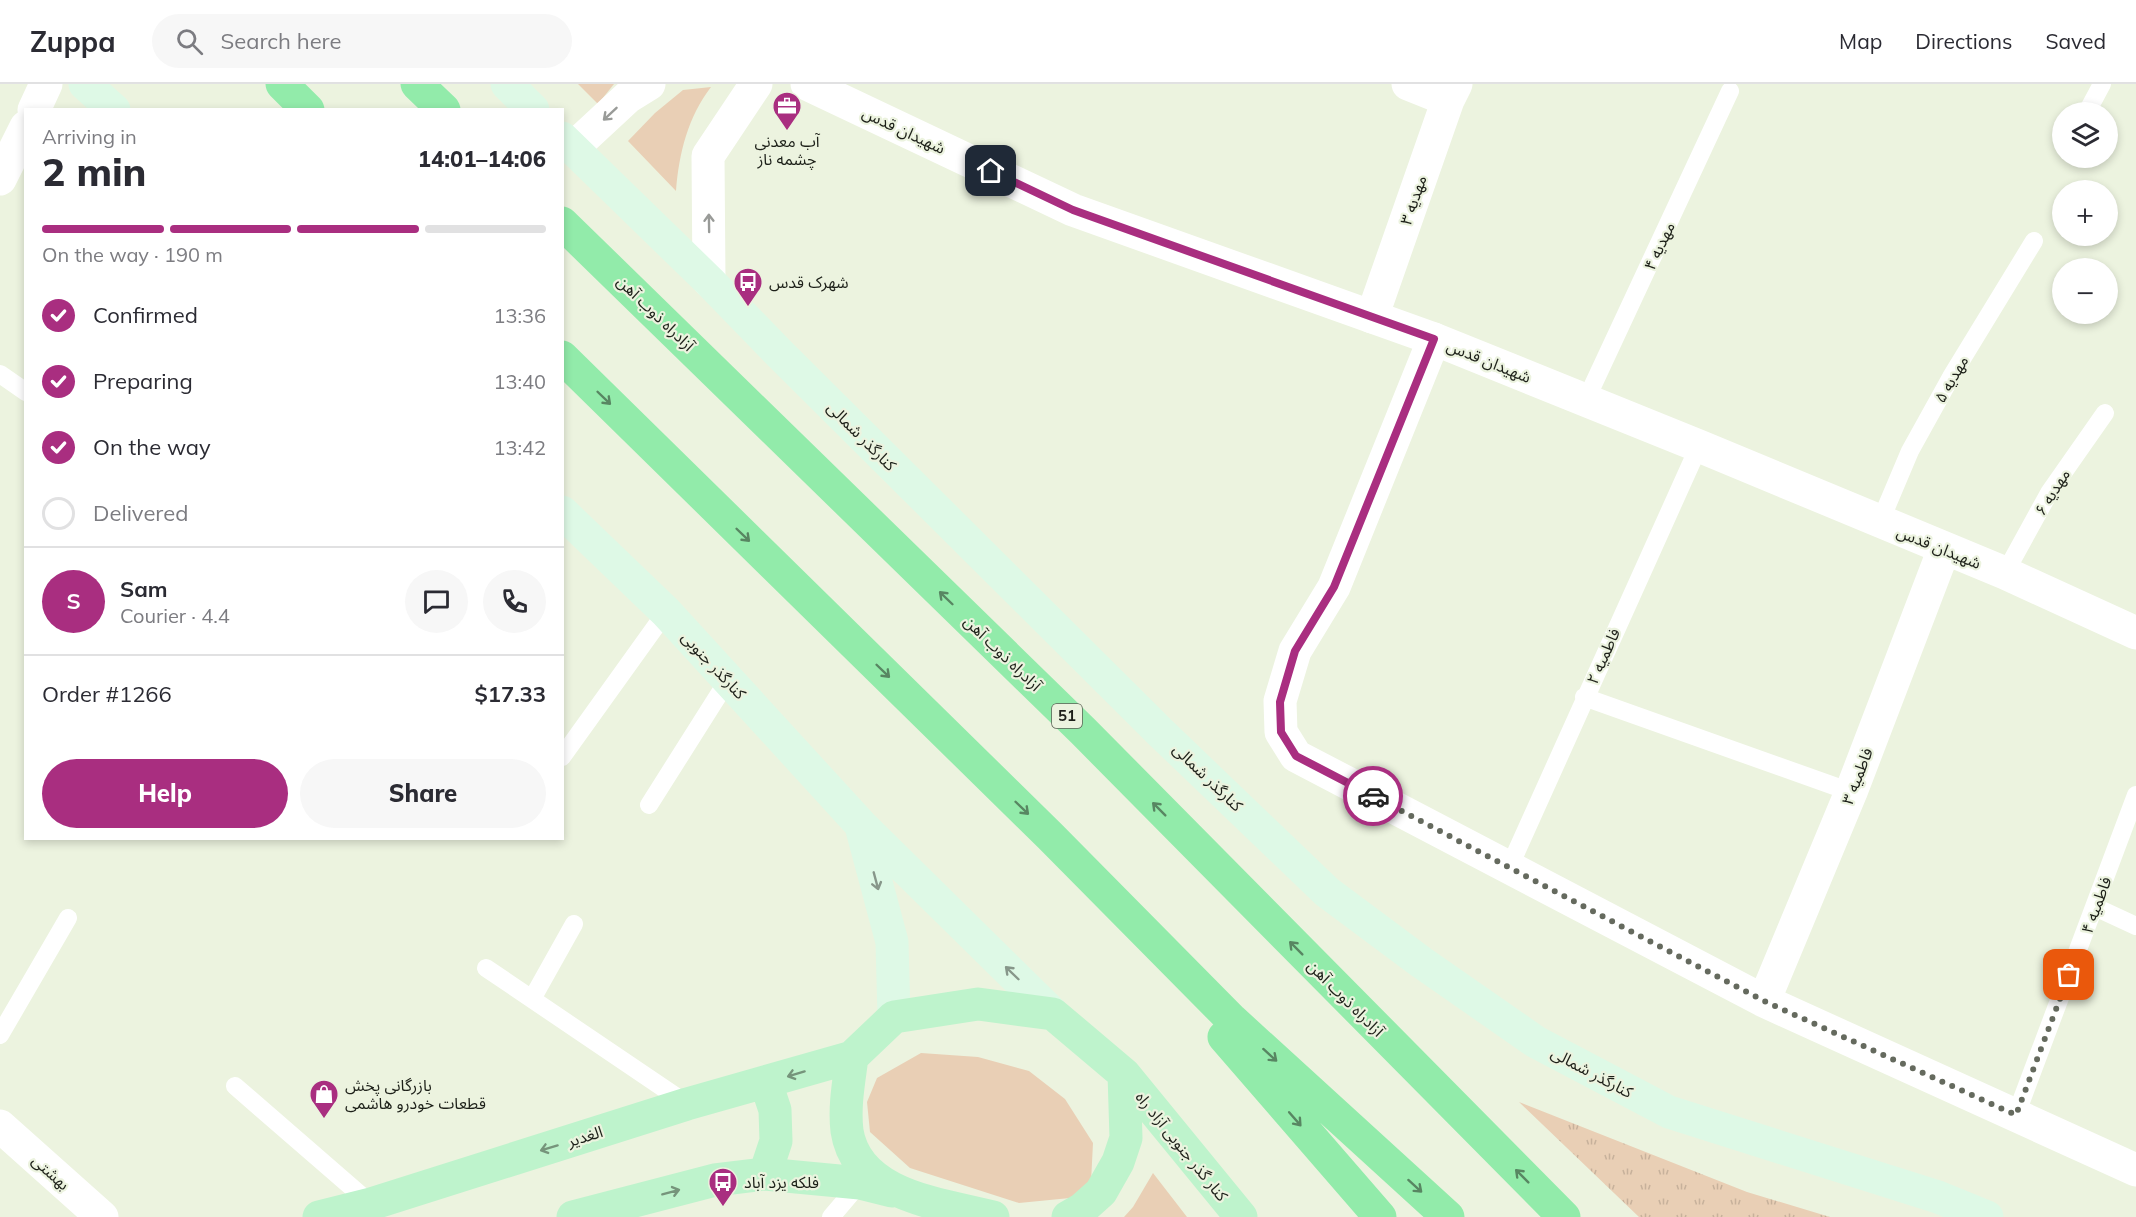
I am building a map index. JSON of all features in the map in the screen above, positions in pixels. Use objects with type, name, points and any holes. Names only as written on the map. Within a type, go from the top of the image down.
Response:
[{"type":"highway","points":[[282,84],[306,108]]},
{"type":"highway","points":[[417,84],[442,108]]},
{"type":"highway","name":"آزادراه ذوب آهن","points":[[564,226],[1083,731],[1564,1217]]},
{"type":"highway","points":[[564,359],[1050,836],[1232,1020],[1448,1217]]},
{"type":"highway","points":[[1050,836],[1380,1217]]},
{"type":"main road","points":[[85,84],[112,108]]},
{"type":"main road","points":[[507,84],[531,108]]},
{"type":"main road","name":"کنارگذر شمالی","points":[[568,143],[1160,732],[1327,892],[1421,962],[1536,1042],[1669,1112],[1938,1197],[1987,1217]]},
{"type":"main road","name":"کنارگذر جنوبی","points":[[564,514],[666,612],[861,825],[1053,1014]]},
{"type":"main road","points":[[861,825],[892,942],[894,1017]]},
{"type":"main road","points":[[897,1192],[874,1178],[857,1157],[848,1132],[847,1105],[852,1057],[894,1017],[978,1004],[1053,1014],[1124,1074],[1126,1138],[1118,1162],[1101,1192],[1082,1209],[1068,1217]]},
{"type":"main road","name":"الغدیر","points":[[319,1217],[371,1204],[687,1104],[852,1057]]},
{"type":"main road","name":"کنار گذر جنوبی آزاد راه","points":[[1124,1074],[1241,1217]]},
{"type":"main road","points":[[765,1174],[776,1141],[775,1110],[766,1083]]},
{"type":"main road","points":[[573,1217],[634,1211],[715,1180],[765,1174],[860,1183],[993,1217]]},
{"type":"street","points":[[35,108],[46,84]]},
{"type":"street","points":[[568,143],[628,97],[649,84]]},
{"type":"street","points":[[709,281],[708,156],[756,84]]},
{"type":"street","name":"شهیدان قدس","points":[[807,84],[1073,210],[1434,339],[2005,573],[2136,633]]},
{"type":"street","points":[[1408,84],[1452,92]]},
{"type":"street","name":"مهدیه ۳","points":[[1372,317],[1452,92]]},
{"type":"street","points":[[0,179],[24,131]]},
{"type":"street","points":[[1434,339],[1334,587],[1295,651],[1280,702],[1281,732],[1296,756],[1764,1001],[2136,1170]]},
{"type":"street","name":"فاطمیه ۳","points":[[1764,1001],[1851,792],[1944,549]]},
{"type":"street","name":"بهشتی","points":[[0,1126],[102,1217]]},
{"type":"lane","points":[[2092,102],[2102,84]]},
{"type":"lane","name":"مهدیه ۴","points":[[1586,400],[1731,91]]},
{"type":"lane","name":"مهدیه ۵","points":[[1880,522],[1910,451],[1951,377],[2034,241]]},
{"type":"lane","points":[[0,374],[24,391]]},
{"type":"lane","name":"مهدیه ۶","points":[[2005,573],[2049,493],[2105,413]]},
{"type":"lane","name":"فاطمیه ۲","points":[[1509,868],[1584,697],[1699,446]]},
{"type":"lane","points":[[564,755],[666,612]]},
{"type":"lane","points":[[649,805],[728,680]]},
{"type":"lane","points":[[1584,697],[1851,792]]},
{"type":"lane","name":"فاطمیه ۴","points":[[2016,1115],[2136,795]]},
{"type":"lane","points":[[2095,907],[2136,926]]},
{"type":"lane","points":[[0,1035],[68,918]]},
{"type":"lane","points":[[531,999],[574,924]]},
{"type":"lane","points":[[486,968],[687,1104]]},
{"type":"lane","points":[[235,1086],[371,1204]]},
{"type":"lane","points":[[831,1217],[860,1183]]},
{"type":"green space","points":[[578,84],[614,84],[598,104]]},
{"type":"green space","points":[[711,87],[696,111],[686,136],[676,191],[628,141],[655,113],[683,90]]},
{"type":"green space","points":[[921,1053],[978,1057],[1029,1071],[1065,1099],[1093,1143],[1091,1182],[1070,1198],[1019,1203],[910,1168],[870,1132],[867,1102],[877,1078]]},
{"type":"green space","points":[[1519,1102],[1747,1192],[1830,1217],[1639,1217]]},
{"type":"green space","points":[[1153,1173],[1187,1217],[1124,1217],[1133,1207]]},
{"type":"way so far","points":[[1373,796],[1764,1001],[2016,1115],[2069,975]]},
{"type":"place","name":"آب معدنی چشمه ناز","points":[[787,132]]},
{"type":"place","name":"شهرک قدس","points":[[748,308]]},
{"type":"place","name":"بازرگانی پخش قطعات خودرو هاشمی","points":[[324,1120]]},
{"type":"place","name":"فلکه یزد آباد","points":[[723,1208]]},
{"type":"route","points":[[991,171],[1073,210],[1434,339],[1334,587],[1295,651],[1280,702],[1281,732],[1296,756],[1373,796]]}]
